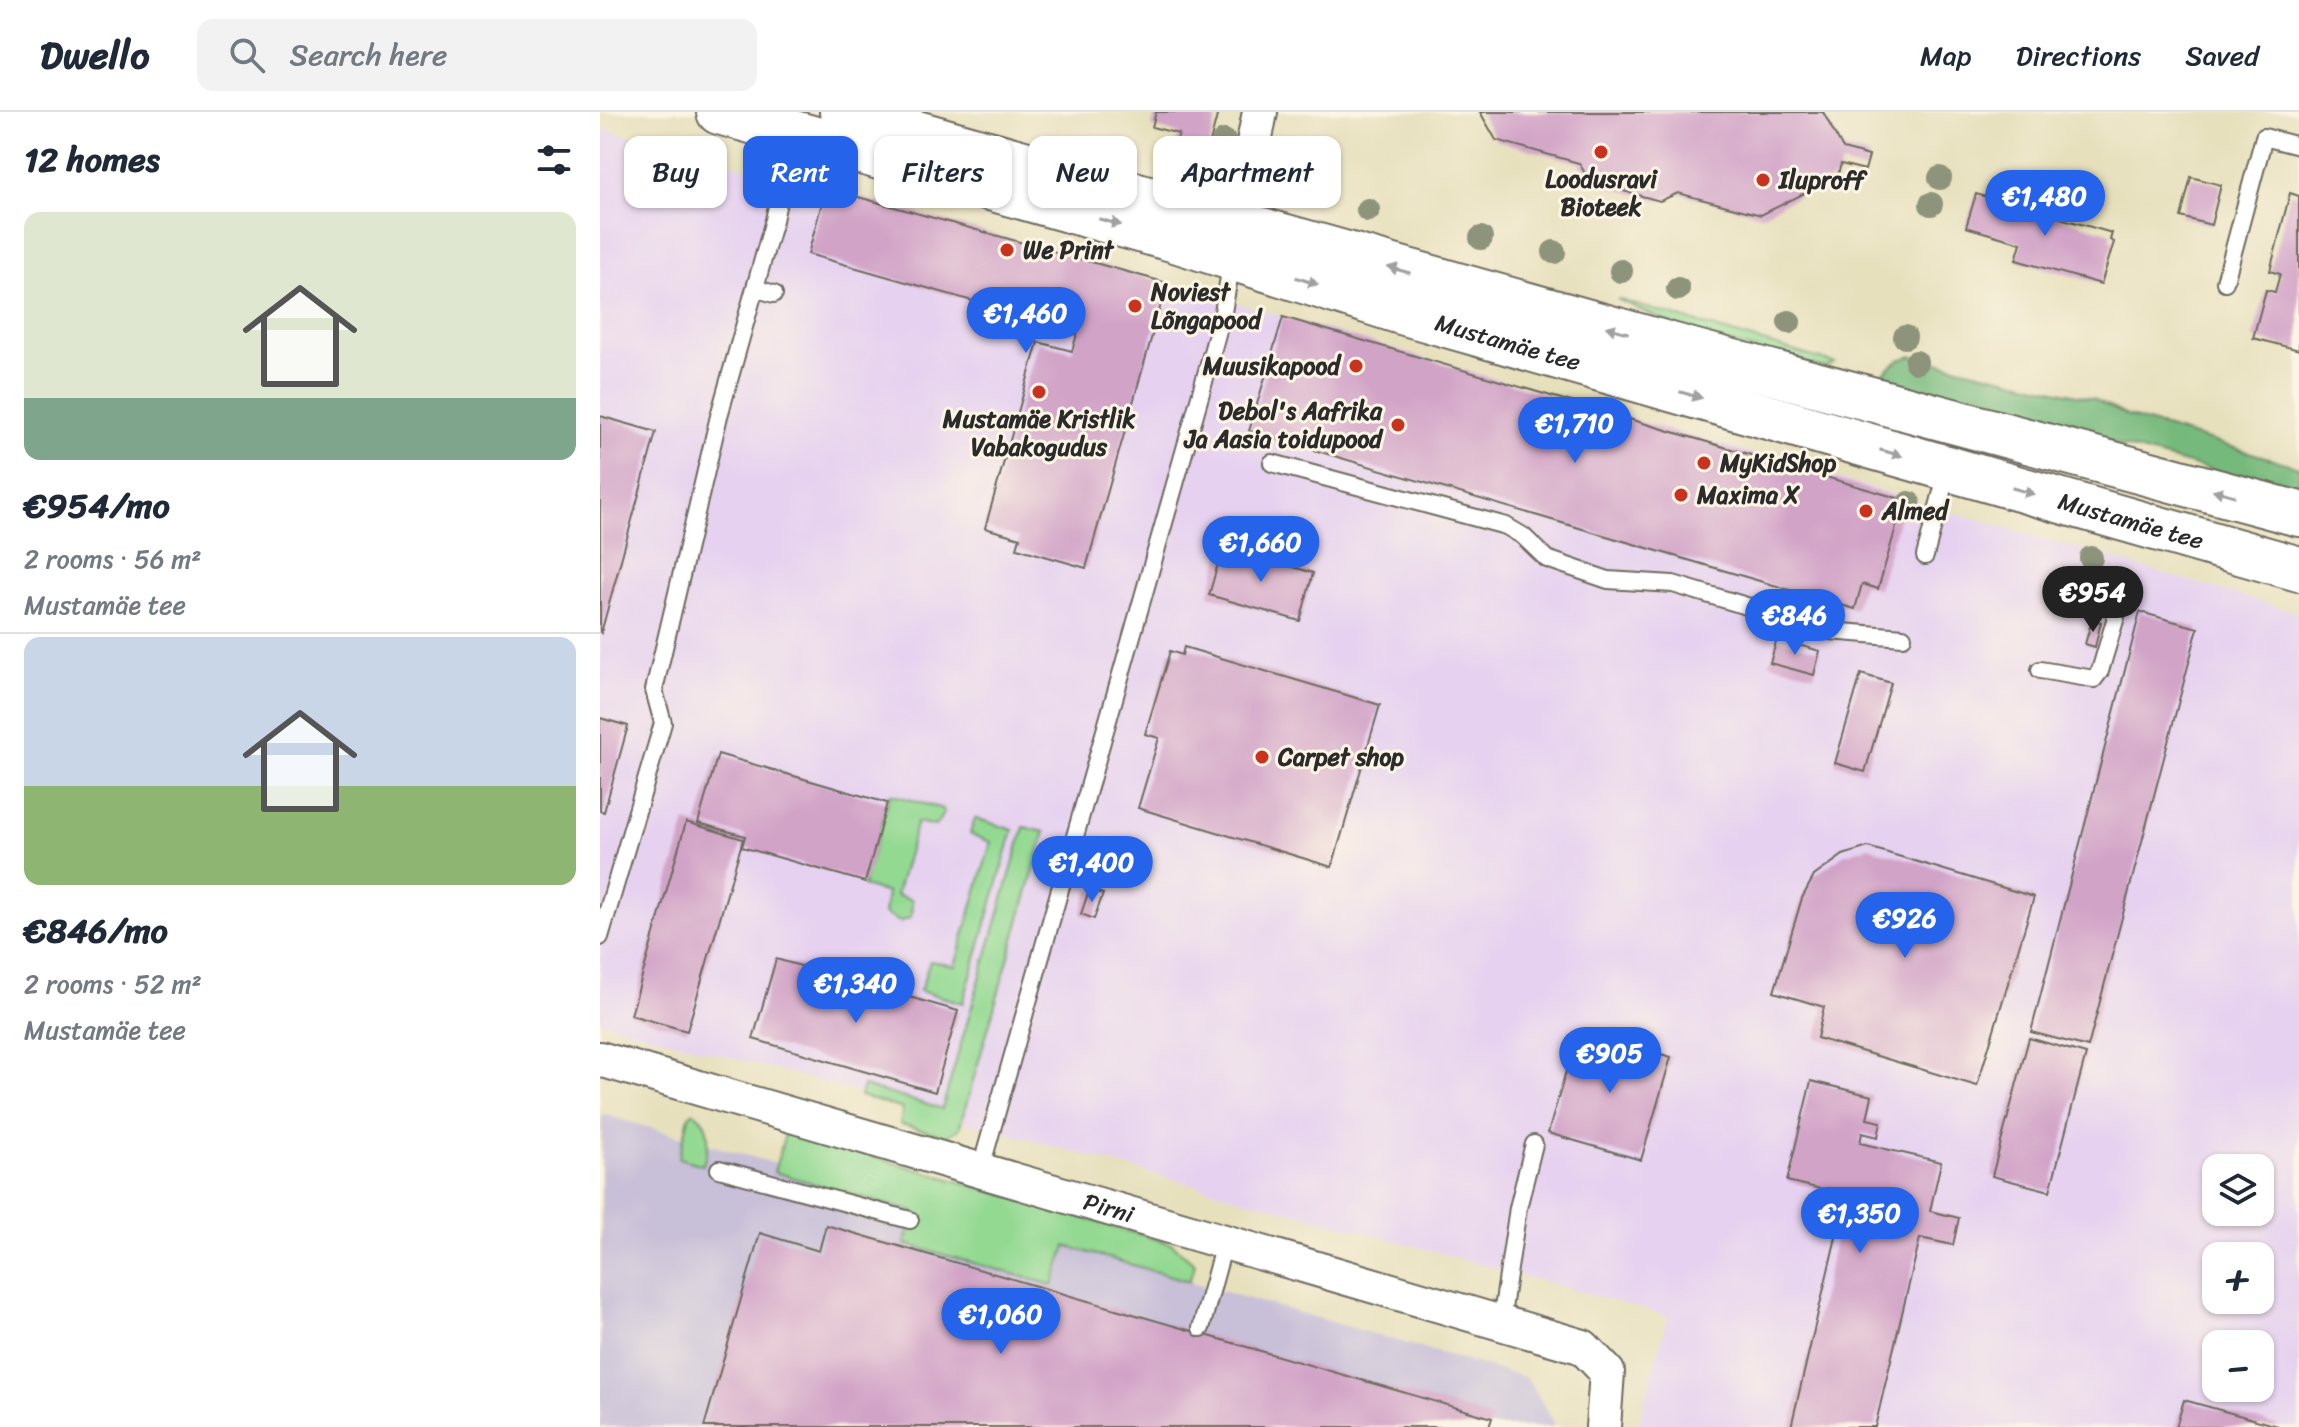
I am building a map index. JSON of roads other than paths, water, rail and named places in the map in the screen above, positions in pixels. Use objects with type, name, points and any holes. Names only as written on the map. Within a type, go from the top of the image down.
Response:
[{"type":"main road","name":"Mustamäe tee","points":[[719,112],[795,122],[1235,241],[1839,415],[2299,514]]},
{"type":"main road","name":"Mustamäe tee","points":[[842,112],[1235,241]]},
{"type":"main road","name":"Mustamäe tee","points":[[1839,415],[1948,469],[2299,569]]},
{"type":"street","points":[[1235,241],[1260,112]]},
{"type":"street","name":"Pirni","points":[[600,1059],[1583,1347],[1607,1372],[1603,1427]]},
{"type":"lane","points":[[600,937],[663,723],[654,690],[719,416],[755,288],[795,122]]},
{"type":"lane","points":[[2225,282],[2264,137],[2299,146]]},
{"type":"lane","points":[[980,1171],[1202,389],[1223,312],[1235,241]]},
{"type":"lane","points":[[755,288],[774,294]]},
{"type":"lane","points":[[1272,463],[1506,526],[1523,536],[1547,559],[1608,580],[1673,584],[1830,631],[1903,637]]},
{"type":"lane","points":[[1925,556],[1948,469]]},
{"type":"lane","points":[[2040,670],[2084,680],[2094,679],[2100,671],[2116,617],[2113,608],[2062,592]]},
{"type":"lane","points":[[1501,1322],[1518,1208],[1534,1144]]},
{"type":"lane","points":[[719,1169],[910,1220]]},
{"type":"lane","points":[[1201,1328],[1224,1244]]},
{"type":"place","name":"Loodusravi Bioteek","points":[[1601,152]]},
{"type":"place","name":"Iluproff","points":[[1763,180]]},
{"type":"place","name":"We Print","points":[[1007,250]]},
{"type":"place","name":"Noviest Lõngapood","points":[[1135,306]]},
{"type":"place","name":"Muusikapood","points":[[1356,366]]},
{"type":"place","name":"Mustamäe Kristlik Vabakogudus","points":[[1039,392]]},
{"type":"place","name":"Debol's Aafrika Ja Aasia toidupood","points":[[1398,425]]},
{"type":"place","name":"MyKidShop","points":[[1704,463]]},
{"type":"place","name":"Maxima X","points":[[1681,495]]},
{"type":"place","name":"Almed","points":[[1866,511]]},
{"type":"place","name":"Carpet shop","points":[[1262,757]]}]
